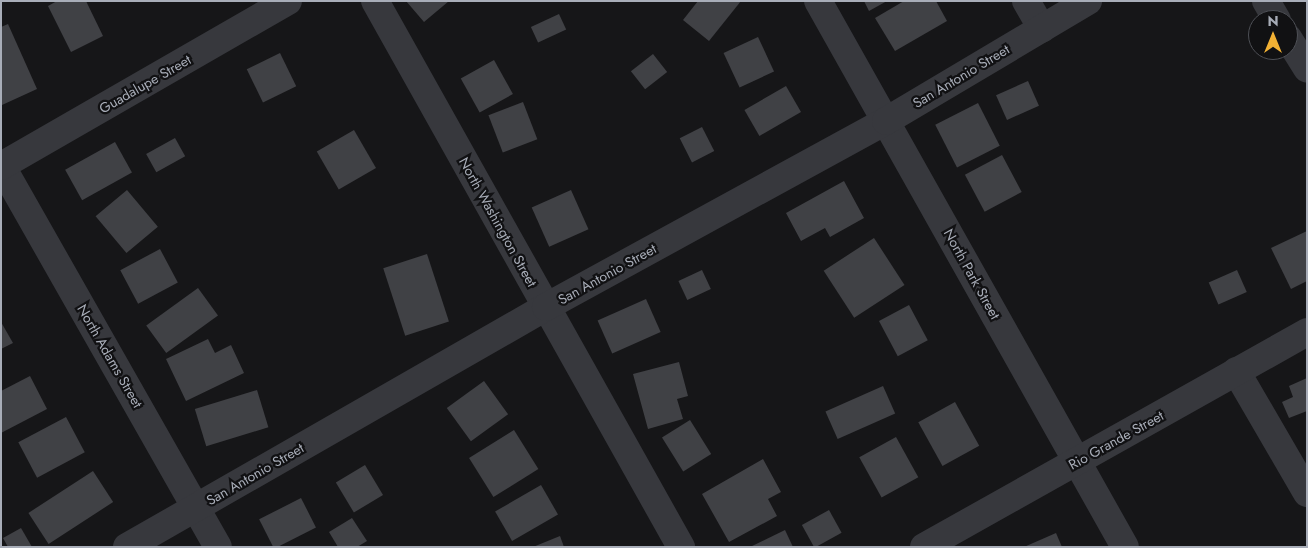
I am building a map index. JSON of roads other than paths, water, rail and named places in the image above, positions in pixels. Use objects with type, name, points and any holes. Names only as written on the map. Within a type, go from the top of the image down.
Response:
[{"type":"street","name":"Guadalupe Street","points":[[1,166],[288,1]]},
{"type":"street","name":"North Washington Street","points":[[375,1],[681,547]]},
{"type":"street","name":"North Park Street","points":[[818,1],[1125,547]]},
{"type":"street","points":[[1026,1],[1042,29]]},
{"type":"street","name":"San Antonio Street","points":[[127,547],[546,307],[886,121],[1088,1]]},
{"type":"street","points":[[1298,54],[1307,68]]},
{"type":"street","name":"North Adams Street","points":[[1,166],[218,547]]},
{"type":"street","name":"Rio Grande Street","points":[[924,547],[1307,332]]},
{"type":"street","points":[[1236,372],[1307,493]]}]
